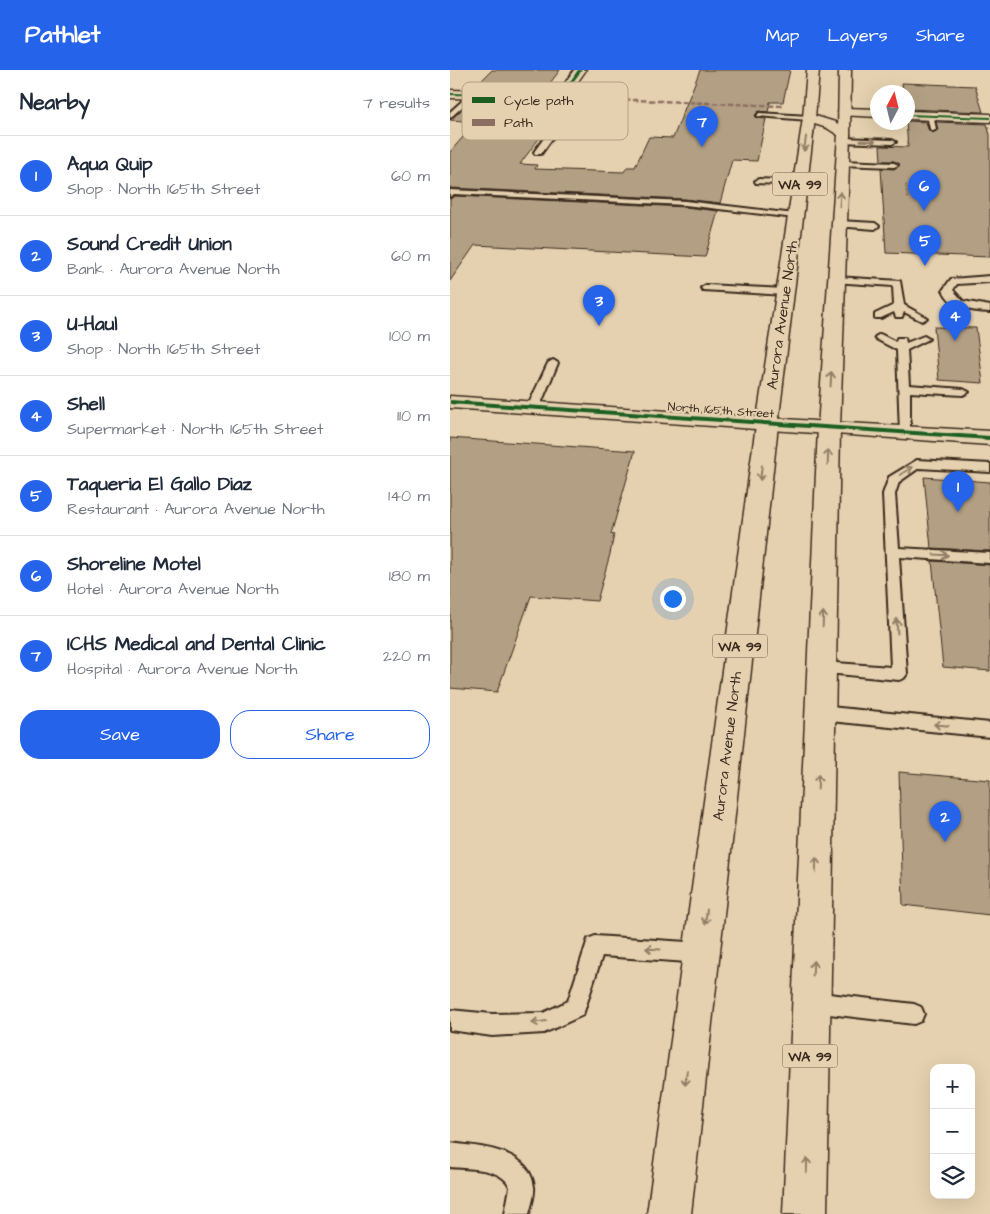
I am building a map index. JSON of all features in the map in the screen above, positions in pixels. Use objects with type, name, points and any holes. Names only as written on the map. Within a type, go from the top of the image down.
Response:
[{"type":"main road","points":[[572,82],[580,70]]},
{"type":"main road","name":"Aurora Avenue North","points":[[669,1214],[767,424],[809,118],[813,70]]},
{"type":"main road","name":"WA 99","points":[[805,1214],[829,428],[842,163],[844,70]]},
{"type":"main road","points":[[810,96],[827,106],[844,112],[870,113]]},
{"type":"main road","points":[[915,115],[990,118]]},
{"type":"main road","points":[[809,118],[831,126],[843,138]]},
{"type":"main road","name":"North 165th Street","points":[[450,402],[990,438]]},
{"type":"lane","points":[[450,116],[462,105]]},
{"type":"lane","points":[[759,115],[809,118]]},
{"type":"lane","points":[[930,116],[934,129]]},
{"type":"lane","points":[[843,138],[892,142]]},
{"type":"lane","points":[[538,152],[547,140]]},
{"type":"lane","points":[[842,163],[894,165]]},
{"type":"lane","points":[[758,181],[800,183]]},
{"type":"lane","points":[[450,195],[452,192],[685,203],[795,216]]},
{"type":"lane","points":[[839,224],[875,226]]},
{"type":"lane","points":[[836,280],[897,279],[899,312]]},
{"type":"lane","points":[[990,279],[954,281],[948,290],[949,296],[960,303],[990,309]]},
{"type":"lane","points":[[706,288],[785,292]]},
{"type":"lane","points":[[878,316],[899,312],[922,318]]},
{"type":"lane","points":[[880,337],[901,343],[924,339]]},
{"type":"lane","points":[[901,343],[906,433]]},
{"type":"lane","points":[[532,408],[552,363]]},
{"type":"lane","points":[[904,388],[963,392]]},
{"type":"lane","points":[[822,668],[900,674],[889,494],[893,480],[917,464],[990,468]]},
{"type":"lane","points":[[892,552],[990,558]]},
{"type":"lane","points":[[820,713],[990,730]]},
{"type":"lane","points":[[450,1020],[492,1025],[544,1023],[576,1008],[595,946],[702,953]]},
{"type":"lane","points":[[812,1002],[914,1014]]},
{"type":"lane","points":[[450,1155],[496,1162],[517,1174],[522,1188],[517,1214]]},
{"type":"building","points":[[492,70],[560,70],[551,82],[480,82]]},
{"type":"building","points":[[700,70],[790,70],[783,102],[770,102],[768,112],[759,111],[755,115],[757,118],[766,119],[757,161],[732,160],[720,203],[685,199],[450,188],[450,152],[462,138],[462,140],[538,140],[520,164],[537,165],[535,169],[624,172],[627,167],[635,167],[649,137],[673,138]]},
{"type":"building","points":[[902,83],[975,86],[983,112],[915,109],[915,85],[902,85]]},
{"type":"building","points":[[462,109],[462,121],[450,120]]},
{"type":"building","points":[[915,121],[926,122],[928,129],[932,133],[938,130],[936,122],[987,124],[990,135],[990,257],[886,253],[881,168],[894,169],[900,164],[894,161],[881,161],[880,146],[908,147],[907,130],[915,130]]},
{"type":"building","points":[[455,196],[685,207],[718,211],[705,257],[475,245],[450,281],[450,199]]},
{"type":"building","points":[[934,327],[976,328],[983,383],[939,380]]},
{"type":"building","points":[[450,438],[635,451],[611,534],[614,535],[597,601],[531,596],[497,692],[450,688]]},
{"type":"building","points":[[924,477],[990,482],[990,551],[931,548]]},
{"type":"building","points":[[932,561],[990,565],[990,671],[943,667]]},
{"type":"building","points":[[899,772],[990,780],[990,915],[903,905]]},
{"type":"marked path","points":[[628,100],[783,106]]},
{"type":"cycle path","points":[[572,82],[580,70]]},
{"type":"cycle path","points":[[450,94],[462,94]]},
{"type":"cycle path","points":[[915,115],[990,118]]},
{"type":"cycle path","points":[[450,402],[990,438]]},
{"type":"place","name":"ICHS Medical and Dental Clinic","points":[[702,147]]},
{"type":"place","name":"Shoreline Motel","points":[[924,211]]},
{"type":"place","name":"Taqueria El Gallo Diaz","points":[[925,266]]},
{"type":"place","name":"U-Haul","points":[[599,326]]},
{"type":"place","name":"Shell","points":[[955,341]]},
{"type":"place","name":"Aqua Quip","points":[[958,512]]},
{"type":"place","name":"Sound Credit Union","points":[[945,842]]}]
